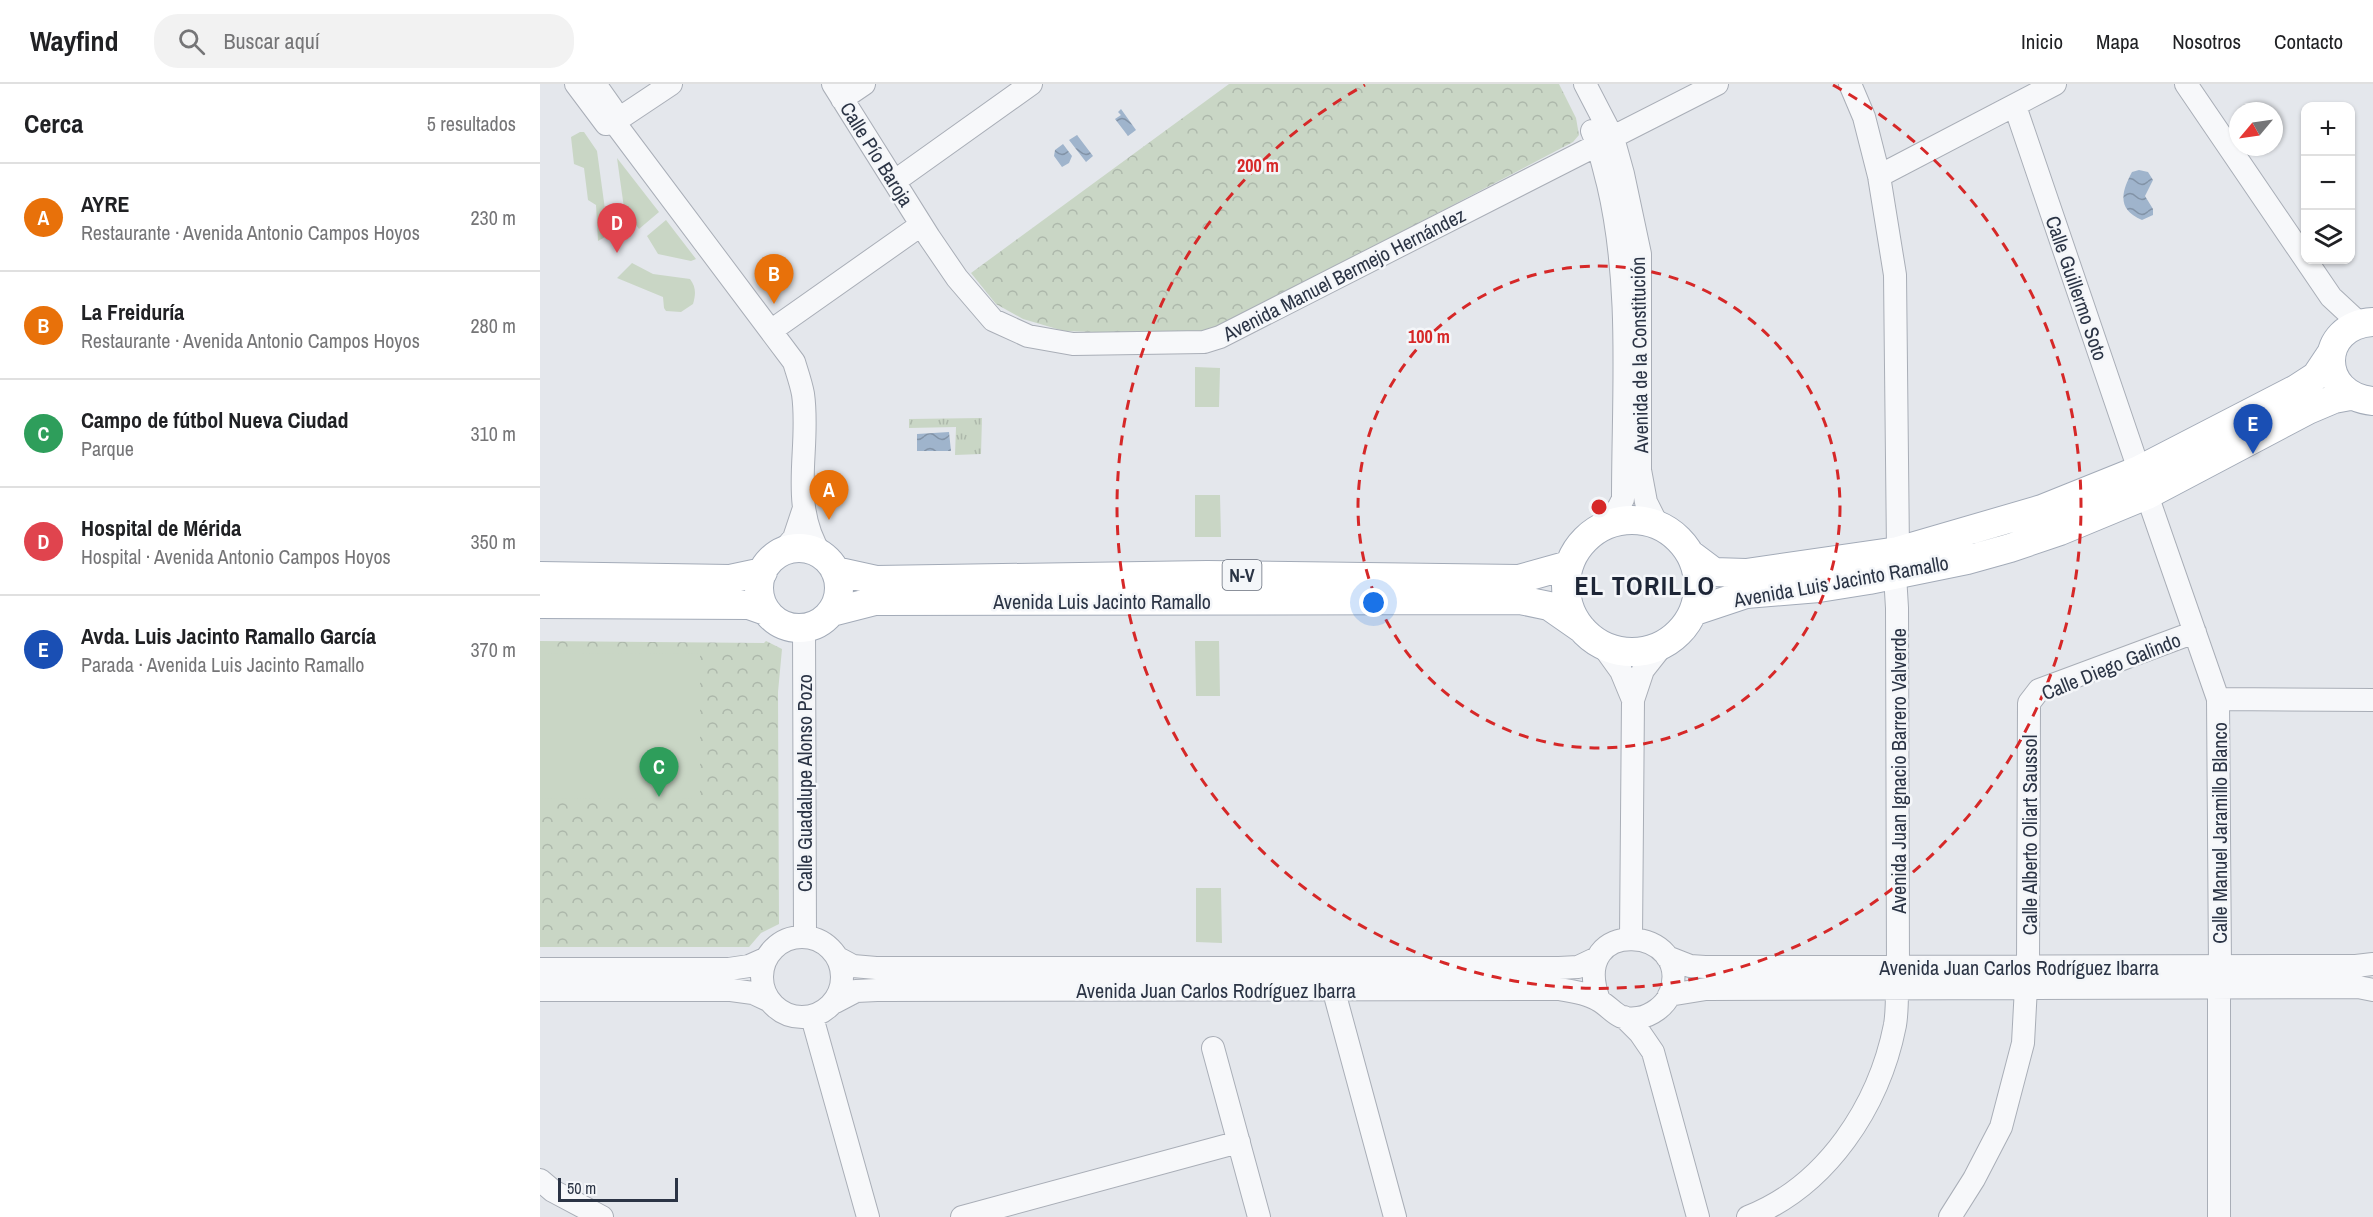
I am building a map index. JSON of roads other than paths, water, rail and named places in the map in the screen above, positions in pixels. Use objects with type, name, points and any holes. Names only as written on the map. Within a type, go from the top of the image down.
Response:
[{"type":"main road","name":"Avenida Luis Jacinto Ramallo","points":[[1690,554],[1714,572],[1746,573],[1967,560],[2010,548],[2082,523],[2143,482],[2296,389],[2316,376],[2351,333]]},
{"type":"main road","points":[[2351,333],[2332,371],[2340,387],[2361,398]]},
{"type":"main road","name":"Avenida Luis Jacinto Ramallo","points":[[2143,482],[2334,399],[2361,398]]},
{"type":"main road","points":[[1627,519],[1657,524],[1676,536],[1690,554],[1699,579],[1695,611],[1682,631],[1662,646],[1644,652],[1622,652],[1592,637],[1570,609],[1566,587],[1569,565],[1578,546],[1593,532],[1611,522],[1627,519]]},
{"type":"main road","points":[[798,548],[828,563],[839,588],[837,602],[832,612],[823,621],[804,628],[791,627],[777,622],[766,610],[760,593],[763,572],[775,557],[782,552],[798,548]]},
{"type":"main road","name":"Avenida Luis Jacinto Ramallo","points":[[828,563],[876,580],[1134,576],[1519,579],[1569,565]]},
{"type":"main road","name":"Avenida Luis Jacinto Ramallo","points":[[1695,611],[1746,594],[1818,588],[1896,563]]},
{"type":"main road","points":[[540,576],[730,579],[763,572]]},
{"type":"main road","name":"Avenida Luis Jacinto Ramallo","points":[[832,612],[875,601],[1520,600],[1549,606],[1592,637]]},
{"type":"main road","points":[[540,604],[748,605],[766,610]]},
{"type":"street","points":[[576,84],[606,124],[614,122],[671,84]]},
{"type":"street","points":[[594,84],[612,108],[614,122],[794,362],[803,394],[803,511],[810,538],[828,563]]},
{"type":"street","points":[[838,92],[864,84]]},
{"type":"street","points":[[895,181],[1031,84]]},
{"type":"street","name":"Avenida de la Constitución","points":[[1569,84],[1606,142],[1623,174],[1640,254],[1640,470],[1646,502],[1657,524]]},
{"type":"street","name":"Avenida de la Constitución","points":[[1585,84],[1606,142],[1624,299],[1623,499],[1611,522]]},
{"type":"street","name":"Avenida Manuel Bermejo Hernández","points":[[925,231],[957,278],[993,320],[1028,336],[1073,344],[1204,342],[1220,338],[1717,84]]},
{"type":"street","name":"Avenida Juan Ignacio Barrero Valverde","points":[[1748,1217],[1767,1210],[1812,1177],[1844,1141],[1866,1109],[1884,1068],[1896,1023],[1898,978],[1895,275],[1879,176],[1864,117],[1850,84]]},
{"type":"street","points":[[1879,176],[2055,84]]},
{"type":"street","points":[[2186,84],[2331,297],[2351,333]]},
{"type":"street","name":"Calle Pío Baroja","points":[[838,92],[925,231]]},
{"type":"street","name":"Calle Guillermo Soto","points":[[2015,106],[2218,699]]},
{"type":"street","points":[[778,338],[925,231]]},
{"type":"street","points":[[782,552],[794,538],[803,511]]},
{"type":"street","name":"Calle Guadalupe Alonso Pozo","points":[[804,628],[805,937]]},
{"type":"street","name":"Calle Diego Galindo","points":[[2029,702],[2039,690],[2194,632]]},
{"type":"street","points":[[1592,637],[1621,670],[1633,700]]},
{"type":"street","points":[[1631,938],[1633,700],[1643,670],[1662,646]]},
{"type":"street","points":[[2218,699],[2373,700]]},
{"type":"street","name":"Calle Manuel Jaramillo Blanco","points":[[2218,699],[2220,1217]]},
{"type":"street","name":"Calle Alberto Oliart Saussol","points":[[1950,1217],[1974,1179],[2001,1127],[2023,1043],[2027,977],[2029,702]]},
{"type":"street","points":[[540,969],[729,969],[749,966],[767,958],[782,943],[793,938],[805,937],[828,946],[838,958],[843,977],[835,1002],[812,1017],[794,1017],[780,1011],[770,1001],[753,993],[730,990],[540,990]]},
{"type":"street","points":[[1653,1052],[1655,1025],[1666,1000],[1672,985],[1672,971],[1667,957],[1656,945],[1643,939],[1631,938],[1617,940],[1605,948],[1597,958],[1593,983],[1599,1000],[1610,1011],[1624,1017],[1639,1018],[1652,1014],[1666,1000]]},
{"type":"street","name":"Avenida Juan Carlos Rodríguez Ibarra","points":[[1667,957],[1690,966],[1898,978]]},
{"type":"street","points":[[767,958],[762,973],[763,986],[770,1001]]},
{"type":"street","name":"Avenida Juan Carlos Rodríguez Ibarra","points":[[838,958],[853,966],[876,968],[1559,968],[1578,967],[1597,958]]},
{"type":"street","name":"Avenida Juan Carlos Rodríguez Ibarra","points":[[2220,977],[2373,964]]},
{"type":"street","name":"Avenida Juan Carlos Rodríguez Ibarra","points":[[1666,1000],[1706,989],[1898,978],[2220,977],[2373,990]]},
{"type":"street","name":"Avenida Juan Carlos Rodríguez Ibarra","points":[[835,1002],[856,991],[877,990],[1559,989],[1581,993],[1599,1000]]},
{"type":"street","points":[[1335,990],[1395,1217]]},
{"type":"street","points":[[812,1017],[868,1217]]},
{"type":"street","points":[[1624,1017],[1640,1033],[1653,1052],[1698,1217]]},
{"type":"street","points":[[1213,1048],[1259,1217]]},
{"type":"street","points":[[962,1217],[1239,1142]]},
{"type":"street","points":[[540,1180],[553,1191],[602,1217]]},
{"type":"water","points":[[1121,109],[1136,130],[1128,136],[1115,119],[1121,115],[1118,112]]},
{"type":"water","points":[[1077,135],[1093,156],[1086,162],[1069,140]]},
{"type":"water","points":[[1063,144],[1072,156],[1069,163],[1062,167],[1054,156],[1055,150]]},
{"type":"water","points":[[2139,170],[2148,172],[2153,180],[2145,196],[2153,209],[2153,215],[2142,220],[2128,211],[2124,200],[2125,187],[2132,172]]},
{"type":"water","points":[[949,432],[951,451],[917,451],[917,434]]},
{"type":"place","name":"Hospital de Mérida","points":[[617,253]]},
{"type":"place","name":"La Freiduría","points":[[774,304]]},
{"type":"place","name":"Avda. Luis Jacinto Ramallo García","points":[[2253,454]]},
{"type":"place","name":"AYRE","points":[[829,520]]},
{"type":"place","name":"Campo de fútbol Nueva Ciudad","points":[[659,797]]},
{"type":"district","name":"EL TORILLO","points":[[1645,585]]}]
